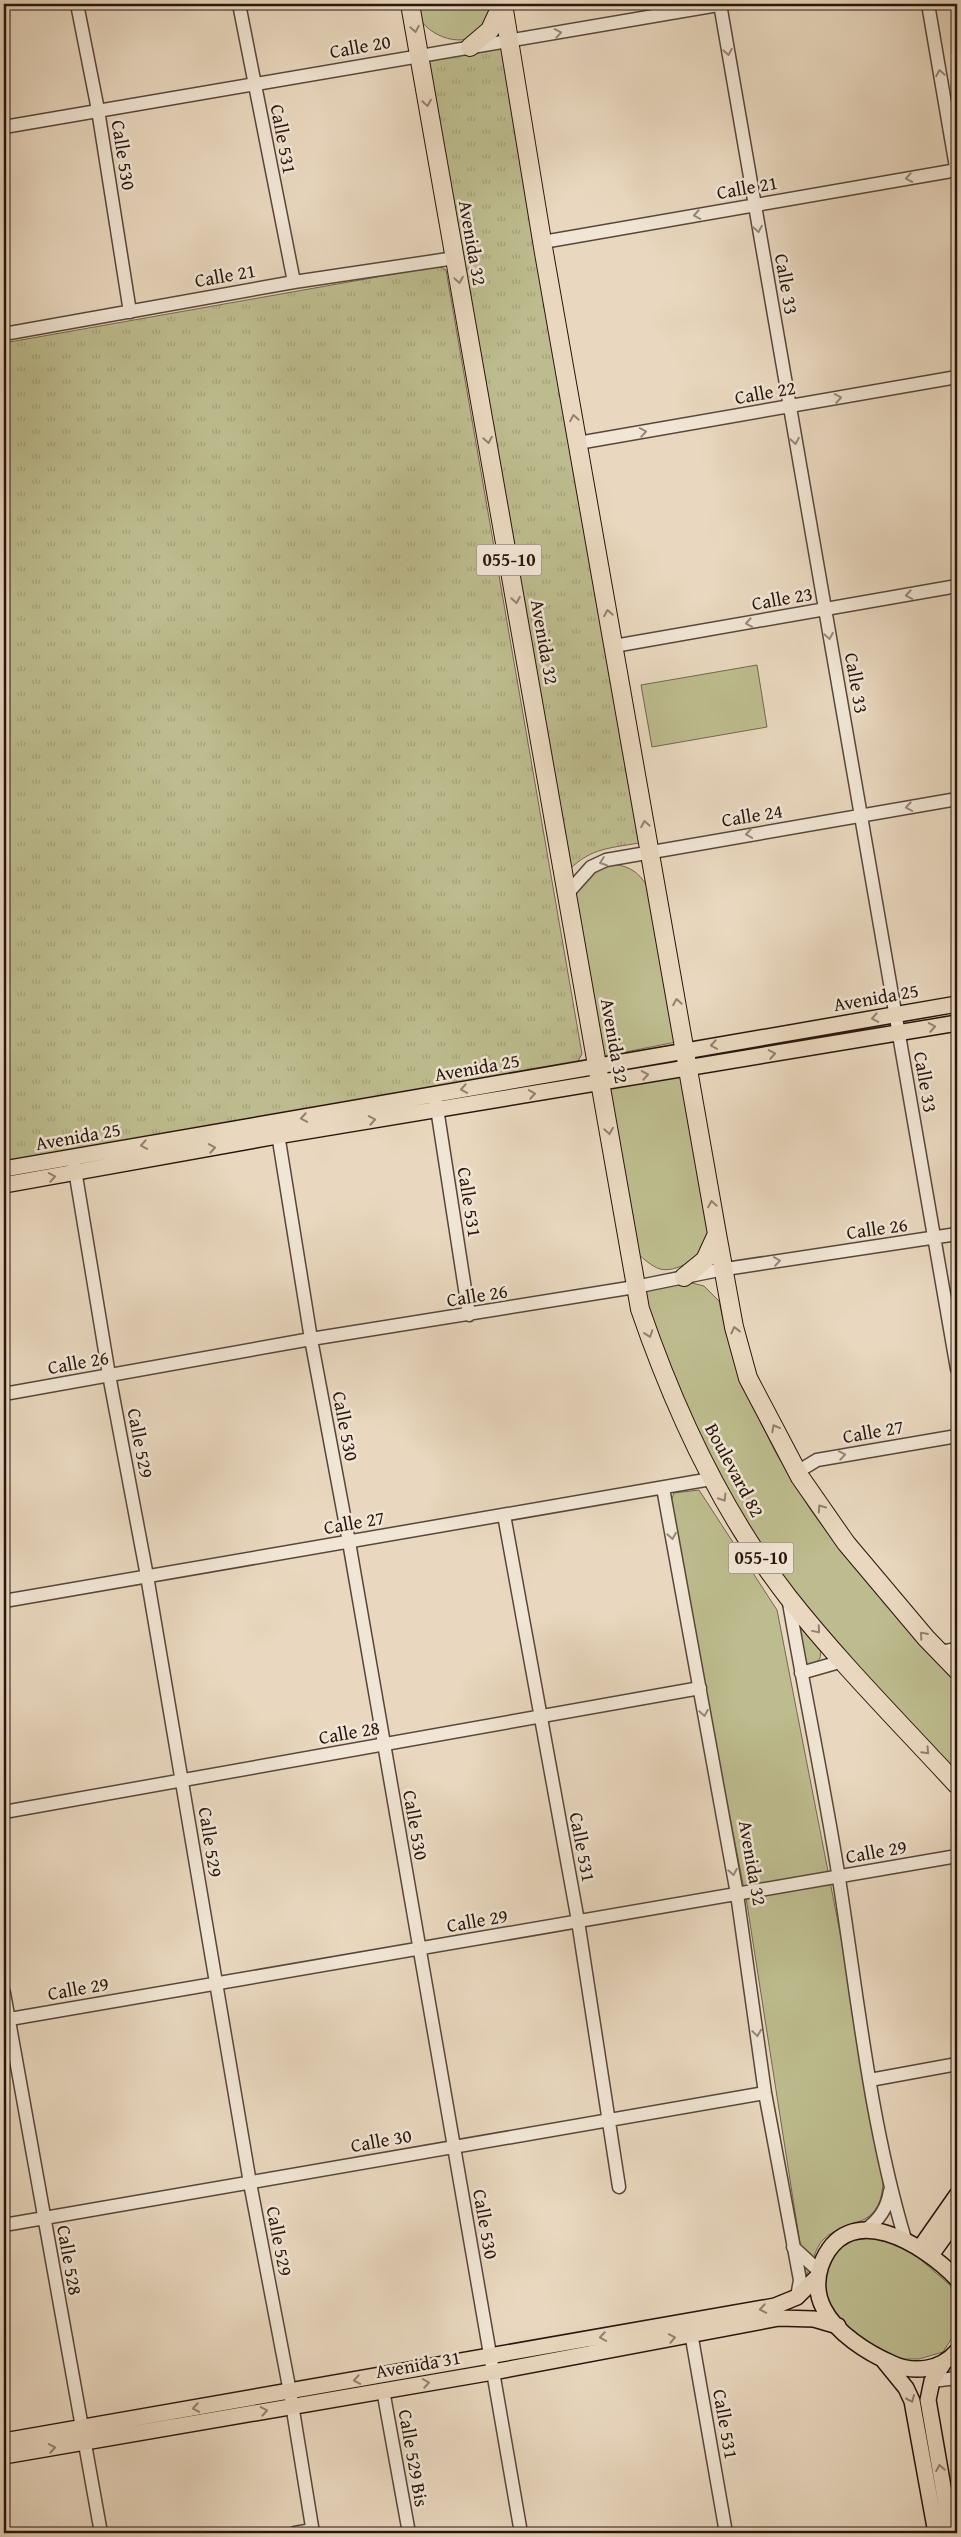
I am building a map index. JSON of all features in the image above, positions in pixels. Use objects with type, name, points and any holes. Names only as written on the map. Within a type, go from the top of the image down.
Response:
[{"type":"highway","name":"Avenida 32","points":[[410,4],[521,627],[566,895],[600,1074],[635,1287]]},
{"type":"highway","points":[[503,4],[578,443],[734,1327],[748,1378],[798,1472],[846,1543],[957,1670]]},
{"type":"highway","points":[[470,47],[490,30],[503,4]]},
{"type":"highway","points":[[684,1277],[705,1260],[717,1234]]},
{"type":"highway","name":"Boulevard 82","points":[[635,1287],[657,1359],[712,1479],[751,1544],[788,1596],[842,1661],[957,1785]]},
{"type":"main road","name":"Avenida 25","points":[[600,1074],[686,1050],[957,1004]]},
{"type":"main road","name":"Avenida 25","points":[[4,1185],[75,1173],[277,1130],[436,1102],[600,1074],[689,1068],[957,1022]]},
{"type":"main road","name":"Avenida 25","points":[[4,1169],[73,1157],[277,1130]]},
{"type":"main road","points":[[926,2252],[957,2196]]},
{"type":"main road","points":[[926,2252],[957,2219]]},
{"type":"main road","name":"Avenida 31","points":[[291,2399],[383,2390],[493,2372],[690,2328],[775,2306],[797,2297],[819,2273],[828,2252],[844,2237],[865,2230]]},
{"type":"main road","points":[[865,2230],[905,2239],[955,2274]]},
{"type":"main road","points":[[819,2273],[819,2298],[824,2309],[838,2326],[882,2360],[906,2388],[912,2401],[936,2533]]},
{"type":"main road","name":"Avenida 31","points":[[4,2456],[83,2435],[291,2399],[490,2356],[690,2328],[791,2317],[814,2319],[838,2326]]},
{"type":"main road","points":[[882,2360],[908,2368],[927,2368],[952,2359]]},
{"type":"main road","points":[[951,2533],[928,2400],[932,2382],[952,2359]]},
{"type":"main road","name":"Avenida 31","points":[[4,2441],[83,2435]]},
{"type":"street","name":"Calle 530","points":[[77,4],[98,110],[130,312]]},
{"type":"street","name":"Calle 531","points":[[239,4],[294,282]]},
{"type":"street","name":"Calle 33","points":[[720,4],[957,1369]]},
{"type":"street","name":"Calle 20","points":[[4,127],[724,4]]},
{"type":"street","points":[[928,4],[957,171]]},
{"type":"street","name":"Calle 21","points":[[543,242],[957,171]]},
{"type":"street","name":"Calle 21","points":[[4,334],[294,282],[454,258]]},
{"type":"street","name":"Calle 22","points":[[578,443],[957,377]]},
{"type":"street","name":"Calle 23","points":[[614,646],[957,586]]},
{"type":"street","name":"Calle 24","points":[[566,895],[591,867],[606,860],[957,799]]},
{"type":"street","name":"Calle 531","points":[[436,1102],[469,1315]]},
{"type":"street","name":"Calle 530","points":[[277,1130],[311,1339],[349,1542],[420,1949],[452,2146],[521,2533]]},
{"type":"street","name":"Calle 529","points":[[73,1157],[109,1376],[147,1576],[215,1984],[291,2399],[312,2532]]},
{"type":"street","name":"Calle 26","points":[[4,1394],[311,1339],[635,1287],[724,1269],[957,1234]]},
{"type":"street","name":"Calle 27","points":[[798,1472],[817,1460],[957,1436]]},
{"type":"street","name":"Calle 27","points":[[4,1601],[712,1479]]},
{"type":"street","name":"Avenida 32","points":[[663,1488],[737,1894],[765,2093],[800,2280],[797,2297]]},
{"type":"street","name":"Calle 531","points":[[504,1515],[578,1922],[620,2186]]},
{"type":"street","points":[[788,1596],[838,1877],[870,2080],[890,2189],[905,2239]]},
{"type":"street","points":[[940,1652],[957,1649]]},
{"type":"street","points":[[801,1673],[842,1661]]},
{"type":"street","name":"Calle 28","points":[[4,1812],[700,1688]]},
{"type":"street","name":"Calle 29","points":[[6,2020],[957,1856]]},
{"type":"street","name":"Calle 528","points":[[4,1993],[6,2020],[44,2218],[100,2533]]},
{"type":"street","points":[[870,2080],[957,2064]]},
{"type":"street","name":"Calle 30","points":[[4,2225],[765,2093]]},
{"type":"street","points":[[865,2230],[880,2217],[889,2199],[890,2189]]},
{"type":"street","points":[[793,2248],[819,2273]]},
{"type":"street","name":"Calle 531","points":[[690,2328],[726,2533]]},
{"type":"street","points":[[932,2382],[957,2378]]},
{"type":"street","name":"Calle 529 Bis","points":[[383,2390],[409,2533]]},
{"type":"street","points":[[295,2533],[312,2532]]},
{"type":"green space","points":[[416,4],[494,4],[486,26],[471,38],[462,40],[443,37],[426,26],[419,17]]},
{"type":"green space","points":[[502,48],[640,840],[639,843],[594,853],[570,869],[426,62]]},
{"type":"green space","points":[[439,266],[446,270],[582,1054],[577,1063],[4,1162],[4,343]]},
{"type":"green space","points":[[757,665],[767,727],[652,747],[641,685]]},
{"type":"green space","points":[[609,864],[623,866],[634,871],[643,880],[650,892],[676,1042],[600,1057],[573,903],[581,882],[590,874]]},
{"type":"green space","points":[[681,1075],[708,1235],[703,1249],[693,1259],[673,1269],[666,1270],[654,1266],[637,1253],[605,1087]]},
{"type":"green space","points":[[688,1282],[704,1286],[719,1301],[726,1333],[753,1407],[776,1453],[810,1509],[844,1555],[957,1679],[957,1779],[836,1645],[808,1610],[755,1537],[717,1474],[680,1397],[640,1291]]},
{"type":"green space","points":[[699,1490],[777,1610],[882,2154],[883,2186],[880,2200],[874,2211],[865,2219],[828,2235],[820,2243],[805,2276],[747,1904],[669,1506],[674,1493]]},
{"type":"green space","points":[[799,1626],[821,1651],[820,1658],[814,1666],[806,1665]]},
{"type":"green space","points":[[871,2238],[906,2247],[950,2285],[957,2307],[957,2330],[943,2352],[919,2359],[891,2359],[852,2335],[831,2308],[818,2280],[842,2242]]}]
